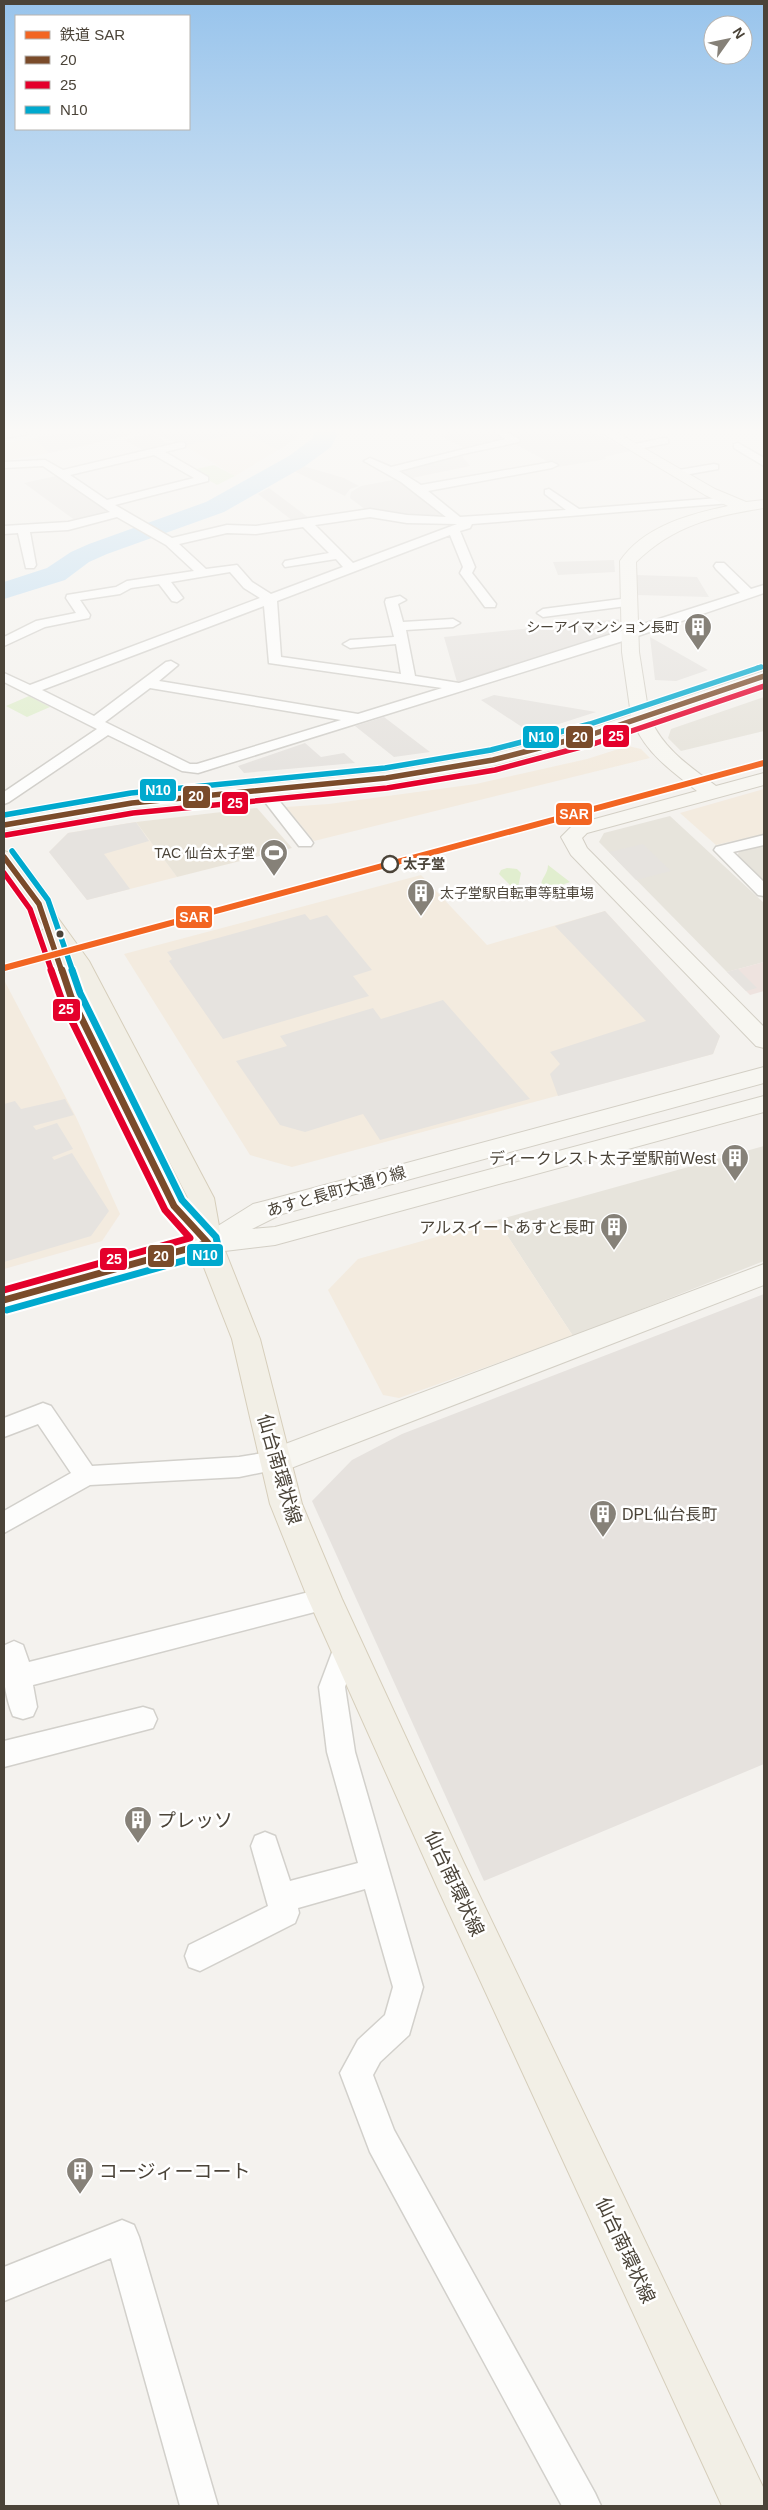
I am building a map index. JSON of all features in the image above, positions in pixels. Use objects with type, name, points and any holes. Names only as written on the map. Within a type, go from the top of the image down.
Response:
[{"type":"main road","name":"仙台南環状線","points":[[4,857],[40,904],[65,982],[117,1094],[174,1206],[208,1243],[246,1339],[286,1504],[325,1599],[746,2506]]},
{"type":"street","points":[[27,549],[30,565]]},
{"type":"street","points":[[178,549],[203,572]]},
{"type":"street","points":[[334,549],[352,568]]},
{"type":"street","points":[[32,689],[399,549]]},
{"type":"street","points":[[463,549],[469,567],[466,573],[490,604]]},
{"type":"street","points":[[640,549],[628,561],[631,660],[641,719],[649,736],[666,754],[711,792]]},
{"type":"street","points":[[289,564],[340,555]]},
{"type":"street","points":[[720,566],[748,594]]},
{"type":"street","points":[[4,642],[42,624],[84,615],[72,598],[120,590],[127,585],[203,572],[233,568],[248,585],[270,599]]},
{"type":"street","points":[[162,580],[178,598]]},
{"type":"street","points":[[4,677],[32,689],[187,768],[198,769],[764,589]]},
{"type":"street","points":[[270,599],[274,660],[459,686]]},
{"type":"street","points":[[400,600],[391,602],[402,640],[409,679]]},
{"type":"street","points":[[543,613],[629,602]]},
{"type":"street","points":[[398,626],[453,623]]},
{"type":"street","points":[[350,644],[402,640]]},
{"type":"street","points":[[4,799],[101,725],[147,683],[170,665]]},
{"type":"street","points":[[4,825],[132,803],[386,778],[485,762],[553,746],[641,719],[764,676]]},
{"type":"street","points":[[147,683],[359,719]]},
{"type":"street","points":[[764,779],[580,829],[571,838],[578,851],[764,1041]]},
{"type":"street","points":[[263,790],[305,843]]},
{"type":"street","points":[[764,840],[722,850],[764,891]]},
{"type":"street","name":"あすと長町大通り線","points":[[208,1243],[262,1211],[274,1207],[764,1075]]},
{"type":"street","name":"あすと長町大通り線","points":[[208,1243],[275,1236],[764,1104]]},
{"type":"street","points":[[4,1300],[208,1243]]},
{"type":"street","points":[[4,1523],[86,1476],[239,1468],[275,1461],[764,1274]]},
{"type":"street","points":[[4,1428],[43,1412],[86,1476]]},
{"type":"street","points":[[23,1707],[16,1665],[325,1599]]},
{"type":"street","points":[[346,1647],[332,1687],[341,1752],[408,1986],[398,2024],[369,2052],[356,2073],[382,2140],[582,2506]]},
{"type":"street","points":[[4,1754],[143,1718]]},
{"type":"street","points":[[200,1956],[284,1913],[265,1846]]},
{"type":"street","points":[[281,1898],[376,1872]]},
{"type":"street","points":[[4,2284],[122,2237],[199,2506]]},
{"type":"shaded area","points":[[614,560],[615,572],[558,575],[553,562]]},
{"type":"shaded area","points":[[636,575],[697,577],[709,597],[637,595]]},
{"type":"shaded area","points":[[619,619],[620,632],[457,682],[444,637]]},
{"type":"shaded area","points":[[650,637],[708,670],[676,681],[655,680]]},
{"type":"shaded area","points":[[494,695],[596,712],[531,733],[481,700]]},
{"type":"shaded area","points":[[764,697],[764,731],[681,751],[668,738],[671,729]]},
{"type":"shaded area","points":[[384,717],[430,752],[394,757],[355,726]]},
{"type":"shaded area","points":[[305,743],[321,757],[344,753],[355,763],[244,773],[238,766]]},
{"type":"shaded area","points":[[628,746],[641,749],[650,758],[314,841],[286,807],[329,804],[476,784],[587,759]]},
{"type":"shaded area","points":[[764,789],[764,834],[716,845],[680,813]]},
{"type":"shaded area","points":[[257,808],[292,848],[177,877],[136,822]]},
{"type":"shaded area","points":[[670,816],[764,903],[764,962],[727,972],[599,842],[604,833]]},
{"type":"shaded area","points":[[136,822],[177,877],[87,900],[49,852],[68,833]]},
{"type":"shaded area","points":[[136,822],[149,841],[104,854],[130,889],[87,900],[49,852],[68,833]]},
{"type":"shaded area","points":[[643,844],[671,871],[636,880],[609,852]]},
{"type":"shaded area","points":[[764,845],[764,883],[737,858],[739,851]]},
{"type":"shaded area","points":[[421,875],[487,945],[605,911],[720,1036],[713,1054],[292,1167],[250,1155],[124,954]]},
{"type":"shaded area","points":[[605,911],[720,1036],[713,1054],[558,1096],[550,1074],[560,1064],[550,1052],[646,1021],[555,926]]},
{"type":"shaded area","points":[[305,914],[310,920],[327,915],[372,970],[353,976],[369,996],[223,1039],[169,961],[172,959],[167,952]]},
{"type":"shaded area","points":[[764,962],[764,991],[750,995],[727,972]]},
{"type":"shaded area","points":[[738,969],[757,988],[746,991],[727,972]]},
{"type":"shaded area","points":[[4,980],[76,1117],[120,1214],[102,1241],[4,1269]]},
{"type":"shaded area","points":[[443,1000],[530,1099],[380,1140],[363,1114],[305,1132],[280,1125],[236,1061],[287,1046],[280,1036],[373,1008],[381,1019]]},
{"type":"shaded area","points":[[65,1099],[74,1115],[33,1126],[36,1130],[57,1123],[73,1149],[52,1157],[54,1160],[72,1153],[109,1211],[91,1236],[4,1262],[4,1104],[15,1101],[21,1109]]},
{"type":"shaded area","points":[[764,1146],[764,1261],[573,1336],[497,1220]]},
{"type":"shaded area","points":[[497,1220],[573,1336],[399,1398],[383,1395],[328,1290],[358,1259]]},
{"type":"shaded area","points":[[764,1294],[764,1764],[484,1881],[312,1501],[352,1460],[402,1434]]},
{"type":"green space","points":[[29,696],[50,707],[27,717],[6,706]]},
{"type":"green space","points":[[548,865],[570,882],[551,888],[541,886]]},
{"type":"green space","points":[[507,868],[517,869],[521,873],[517,892],[499,874],[501,870]]},
{"type":"waterway","points":[[4,591],[56,574],[80,557],[98,549]]},
{"type":"rail line","name":"SAR","points":[[4,968],[764,763]]},
{"type":"transit line","name":"N10","points":[[4,815],[131,793],[385,768],[491,750],[590,724],[761,667]]},
{"type":"transit line","name":"20","points":[[4,825],[132,803],[386,778],[493,760],[593,734],[764,676]]},
{"type":"transit line","name":"25","points":[[6,835],[133,813],[387,788],[495,770],[596,743],[764,686]]},
{"type":"transit line","name":"N10","points":[[7,1310],[211,1253],[218,1246],[216,1237],[182,1200],[80,993],[48,900],[12,851]]},
{"type":"transit line","name":"20","points":[[4,857],[39,904],[71,997],[174,1206],[208,1243],[4,1300]]},
{"type":"transit line","name":"25","points":[[4,873],[30,909],[62,1001],[165,1210],[190,1238],[4,1290]]},
{"type":"place","name":"シーアイマンション長町","points":[[698,651]]},
{"type":"place","name":"太子堂","points":[[390,864]]},
{"type":"place","name":"TAC 仙台太子堂","points":[[274,877]]},
{"type":"place","name":"太子堂駅自転車等駐車場","points":[[421,917]]},
{"type":"place","name":"ディークレスト太子堂駅前West","points":[[735,1182]]},
{"type":"place","name":"アルスイートあすと長町","points":[[614,1251]]},
{"type":"place","name":"DPL仙台長町","points":[[603,1538]]},
{"type":"place","name":"プレッソ","points":[[138,1844]]},
{"type":"place","name":"コージィーコート","points":[[80,2195]]}]
